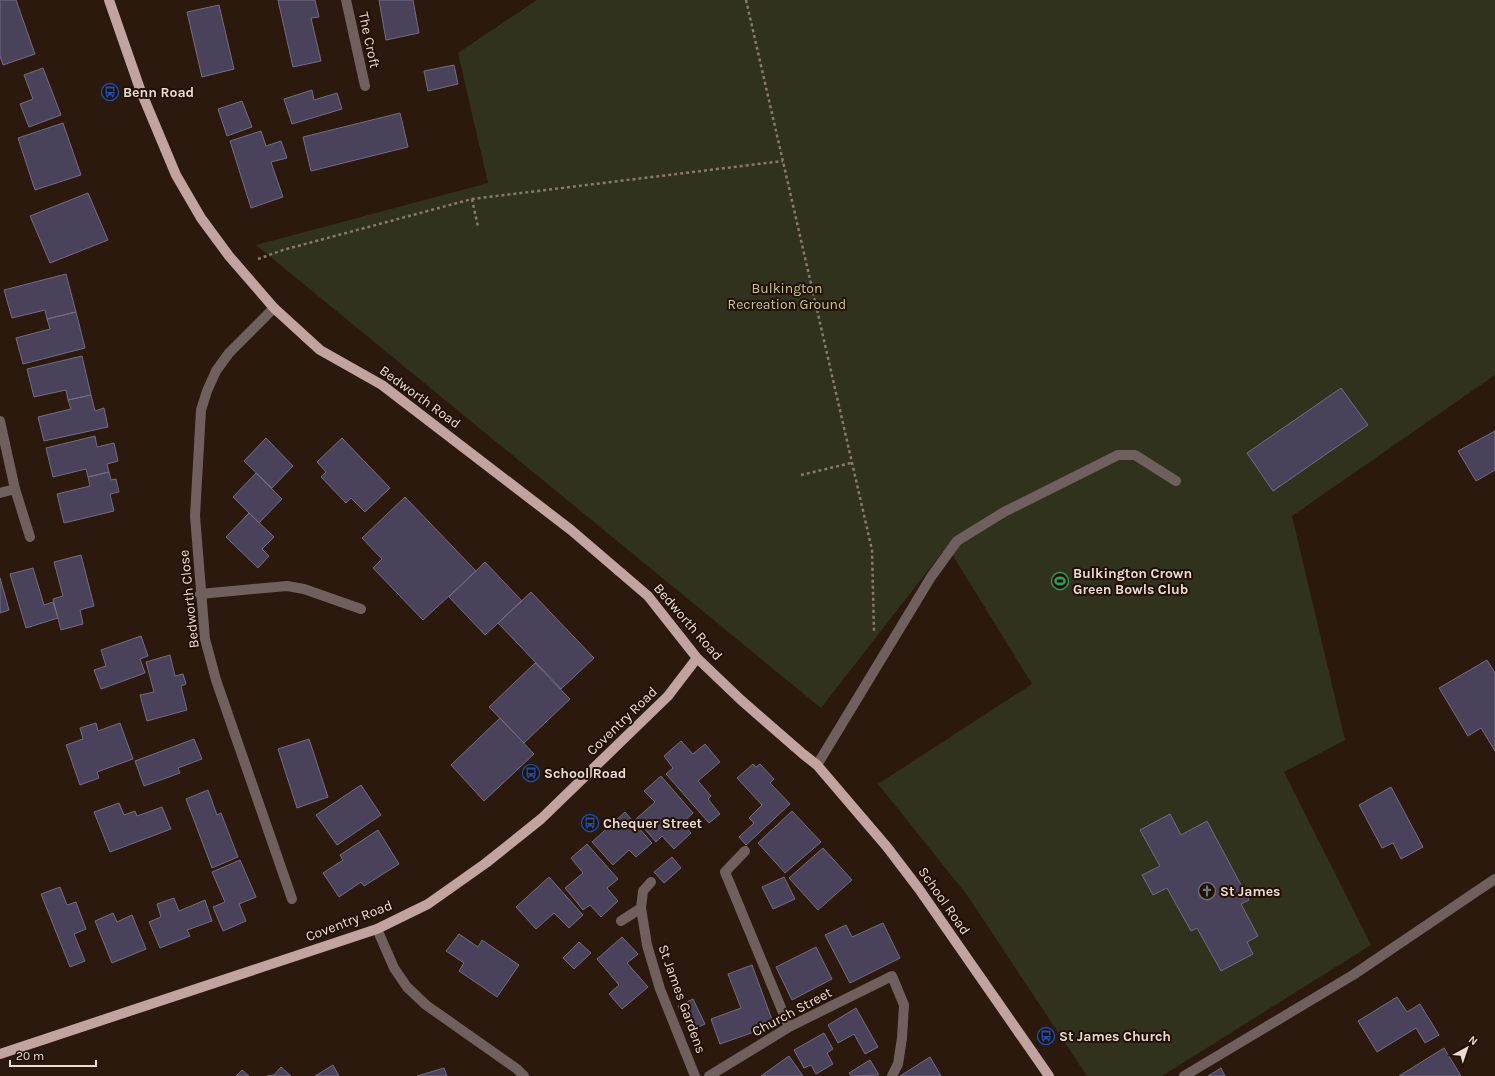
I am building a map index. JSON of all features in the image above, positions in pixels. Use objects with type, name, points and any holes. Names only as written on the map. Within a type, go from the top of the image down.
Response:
[{"type":"main road","name":"Bedworth Road","points":[[109,0],[140,89],[176,176],[201,218],[229,256],[274,308],[320,350],[382,385],[554,516],[648,596],[697,658],[741,700],[803,754]]},
{"type":"main road","name":"Coventry Road","points":[[0,1054],[377,929],[428,904],[486,863],[541,819],[668,696],[697,658]]},
{"type":"main road","name":"School Road","points":[[803,754],[817,765],[887,847],[919,889],[1049,1076]]},
{"type":"street","name":"The Croft","points":[[346,0],[365,86]]},
{"type":"street","name":"Bedworth Close","points":[[274,308],[229,354],[216,372],[207,391],[201,410],[194,516],[205,639],[216,680],[292,899]]},
{"type":"street","points":[[0,421],[15,489],[30,537]]},
{"type":"street","points":[[817,765],[931,577],[957,541],[1004,512],[1118,455],[1135,455],[1176,481]]},
{"type":"street","points":[[0,493],[15,489]]},
{"type":"street","points":[[200,594],[287,586],[304,589],[361,609]]},
{"type":"street","points":[[745,851],[725,872],[789,1027]]},
{"type":"street","points":[[1184,1076],[1352,974],[1495,879]]},
{"type":"street","points":[[622,921],[641,908],[643,891],[651,882]]},
{"type":"street","name":"St James Gardens","points":[[641,908],[647,945],[660,989],[696,1076]]},
{"type":"street","points":[[377,929],[394,968],[407,987],[426,1005],[517,1069],[524,1076]]},
{"type":"street","name":"Church Street","points":[[709,1076],[789,1027],[892,976],[904,1005],[902,1038],[898,1064],[892,1076]]},
{"type":"path","points":[[746,0],[872,550],[874,636]]},
{"type":"path","points":[[238,267],[283,250],[472,199],[783,161]]},
{"type":"path","points":[[472,199],[478,227]]},
{"type":"path","points":[[801,475],[851,463]]},
{"type":"green space","name":"Bulkington Recreation Ground","points":[[537,0],[1495,0],[1495,375],[1292,516],[1345,740],[1284,772],[1371,945],[1162,1076],[1087,1076],[967,895],[878,784],[1032,684],[947,546],[821,708],[256,245],[488,183],[458,53]]},
{"type":"building","points":[[0,0],[16,0],[35,54],[3,65],[0,56]]},
{"type":"building","points":[[278,0],[315,0],[319,17],[311,18],[321,61],[293,67]]},
{"type":"building","points":[[379,0],[413,0],[419,33],[386,40]]},
{"type":"building","points":[[219,5],[234,69],[202,77],[187,12]]},
{"type":"building","points":[[454,65],[458,84],[428,91],[424,71]]},
{"type":"building","points":[[43,68],[61,115],[29,127],[20,104],[33,99],[24,75]]},
{"type":"building","points":[[312,90],[314,100],[337,93],[342,109],[292,124],[284,99]]},
{"type":"building","points":[[242,101],[252,127],[227,136],[218,109]]},
{"type":"building","points":[[400,113],[408,147],[311,171],[303,137]]},
{"type":"building","points":[[63,123],[81,175],[35,190],[18,138]]},
{"type":"building","points":[[261,131],[266,146],[281,141],[287,158],[271,162],[283,197],[251,208],[230,141]]},
{"type":"building","points":[[88,193],[108,240],[50,263],[30,216]]},
{"type":"building","points":[[66,274],[76,312],[47,319],[45,310],[12,318],[4,290]]},
{"type":"building","points":[[76,312],[85,348],[23,364],[16,338],[50,329],[47,319]]},
{"type":"building","points":[[82,356],[91,395],[68,400],[66,390],[34,397],[27,369]]},
{"type":"building","points":[[1341,388],[1368,425],[1273,491],[1247,453]]},
{"type":"building","points":[[91,395],[95,411],[104,408],[108,427],[44,441],[38,417],[71,409],[68,400]]},
{"type":"building","points":[[1495,431],[1495,470],[1476,481],[1458,451]]},
{"type":"building","points":[[95,436],[97,447],[114,443],[118,461],[107,464],[109,472],[88,477],[86,469],[53,477],[46,448]]},
{"type":"building","points":[[266,438],[293,466],[272,488],[244,461]]},
{"type":"building","points":[[342,438],[390,488],[365,512],[351,498],[346,503],[321,477],[326,472],[317,462]]},
{"type":"building","points":[[109,472],[111,480],[116,479],[119,492],[110,494],[114,511],[64,523],[57,494],[90,486],[88,477]]},
{"type":"building","points":[[256,473],[282,499],[259,523],[233,497]]},
{"type":"building","points":[[405,497],[476,571],[423,620],[373,568],[382,559],[362,538]]},
{"type":"building","points":[[249,513],[274,537],[262,549],[269,556],[258,568],[226,537]]},
{"type":"building","points":[[81,555],[94,606],[80,610],[83,624],[61,630],[53,599],[63,596],[54,562]]},
{"type":"building","points":[[485,562],[522,601],[485,635],[449,597]]},
{"type":"building","points":[[33,568],[44,605],[53,602],[58,618],[26,628],[10,574]]},
{"type":"building","points":[[0,578],[9,610],[0,613]]},
{"type":"building","points":[[531,592],[594,658],[561,689],[498,623]]},
{"type":"building","points":[[141,636],[148,656],[140,659],[145,673],[101,689],[94,670],[106,666],[101,650]]},
{"type":"building","points":[[170,655],[175,676],[183,674],[186,684],[181,686],[187,710],[147,721],[140,695],[154,692],[146,662]]},
{"type":"building","points":[[1487,660],[1495,673],[1495,751],[1481,728],[1468,736],[1439,688]]},
{"type":"building","points":[[535,663],[570,699],[524,743],[489,707]]},
{"type":"building","points":[[500,718],[534,754],[484,801],[451,765]]},
{"type":"building","points":[[96,723],[98,731],[120,723],[133,759],[97,772],[99,778],[80,785],[66,745],[83,739],[80,728]]},
{"type":"building","points":[[194,739],[202,759],[178,768],[180,773],[144,786],[135,761]]},
{"type":"building","points":[[309,739],[328,797],[297,808],[278,749]]},
{"type":"building","points":[[681,741],[693,754],[705,744],[720,762],[698,781],[711,796],[708,799],[720,814],[709,823],[666,774],[673,768],[664,756]]},
{"type":"building","points":[[753,764],[756,767],[760,764],[774,779],[770,783],[790,804],[746,845],[739,837],[754,823],[749,818],[762,805],[737,778]]},
{"type":"building","points":[[661,776],[693,813],[682,823],[691,833],[674,849],[662,836],[656,842],[636,819],[655,802],[644,791]]},
{"type":"building","points":[[361,785],[381,815],[337,845],[316,815]]},
{"type":"building","points":[[1391,787],[1423,847],[1401,859],[1393,843],[1382,848],[1359,805]]},
{"type":"building","points":[[208,790],[217,815],[221,813],[238,857],[212,868],[186,799]]},
{"type":"building","points":[[119,803],[124,815],[135,811],[137,816],[162,807],[171,829],[110,852],[94,812]]},
{"type":"building","points":[[792,811],[821,842],[785,873],[758,843]]},
{"type":"building","points":[[625,812],[652,843],[636,857],[629,850],[613,865],[592,842]]},
{"type":"building","name":"St James","points":[[1170,814],[1181,835],[1207,821],[1249,900],[1241,904],[1258,936],[1247,942],[1253,954],[1221,971],[1197,928],[1191,931],[1167,888],[1153,895],[1142,875],[1160,866],[1140,830]]},
{"type":"building","points":[[378,830],[399,864],[364,886],[361,882],[339,897],[323,873],[343,860],[340,855]]},
{"type":"building","points":[[587,844],[618,879],[607,888],[618,901],[601,917],[590,905],[583,910],[565,888],[583,873],[571,858]]},
{"type":"building","points":[[823,848],[852,880],[818,910],[789,878]]},
{"type":"building","points":[[672,857],[681,868],[664,883],[654,872]]},
{"type":"building","points":[[240,860],[256,897],[239,904],[246,921],[223,931],[213,907],[225,902],[212,872]]},
{"type":"building","points":[[549,877],[583,915],[569,928],[554,913],[536,929],[516,907]]},
{"type":"building","points":[[784,877],[795,899],[773,909],[762,887]]},
{"type":"building","points":[[60,887],[67,905],[76,902],[86,929],[74,934],[85,961],[70,967],[41,894]]},
{"type":"building","points":[[174,898],[179,911],[205,900],[212,921],[187,930],[190,936],[160,948],[149,922],[161,917],[157,904]]},
{"type":"building","points":[[113,913],[117,922],[132,915],[146,949],[112,963],[95,921]]},
{"type":"building","points":[[883,923],[900,958],[850,983],[825,935],[846,925],[852,937]]},
{"type":"building","points":[[459,934],[478,947],[482,940],[519,965],[497,997],[459,971],[464,963],[446,951]]},
{"type":"building","points":[[622,937],[638,954],[627,963],[648,987],[622,1009],[609,994],[619,985],[597,959]]},
{"type":"building","points":[[579,942],[591,953],[574,969],[563,958]]},
{"type":"building","points":[[816,947],[832,979],[792,1000],[776,967]]},
{"type":"building","points":[[752,965],[774,1025],[720,1044],[711,1019],[741,1008],[728,974]]},
{"type":"building","points":[[1397,997],[1407,1012],[1420,1004],[1439,1035],[1425,1043],[1416,1028],[1377,1052],[1358,1021]]},
{"type":"building","points":[[693,999],[705,1024],[690,1031],[678,1006]]},
{"type":"building","points":[[856,1008],[878,1047],[865,1054],[854,1034],[838,1043],[828,1025]]},
{"type":"building","points":[[824,1033],[833,1049],[827,1053],[833,1064],[816,1074],[811,1065],[804,1068],[794,1050]]},
{"type":"building","points":[[1444,1048],[1461,1076],[1399,1076]]},
{"type":"building","points":[[789,1056],[803,1076],[761,1076]]},
{"type":"building","points":[[930,1057],[941,1076],[900,1076]]},
{"type":"building","points":[[870,1060],[879,1075],[851,1076],[849,1073]]},
{"type":"building","points":[[333,1065],[339,1076],[315,1076]]},
{"type":"building","points":[[281,1067],[291,1076],[267,1076],[274,1075]]},
{"type":"building","points":[[444,1068],[447,1076],[417,1076]]},
{"type":"building","points":[[1221,1068],[1225,1076],[1208,1076]]},
{"type":"building","points":[[242,1070],[249,1076],[236,1076]]},
{"type":"place","name":"Benn Road","points":[[110,92]]},
{"type":"place","name":"Bulkington Crown Green Bowls Club","points":[[1060,581]]},
{"type":"place","name":"School Road","points":[[531,773]]},
{"type":"place","name":"Chequer Street","points":[[590,823]]},
{"type":"place","name":"St James","points":[[1207,891]]},
{"type":"place","name":"St James Church","points":[[1046,1036]]}]
